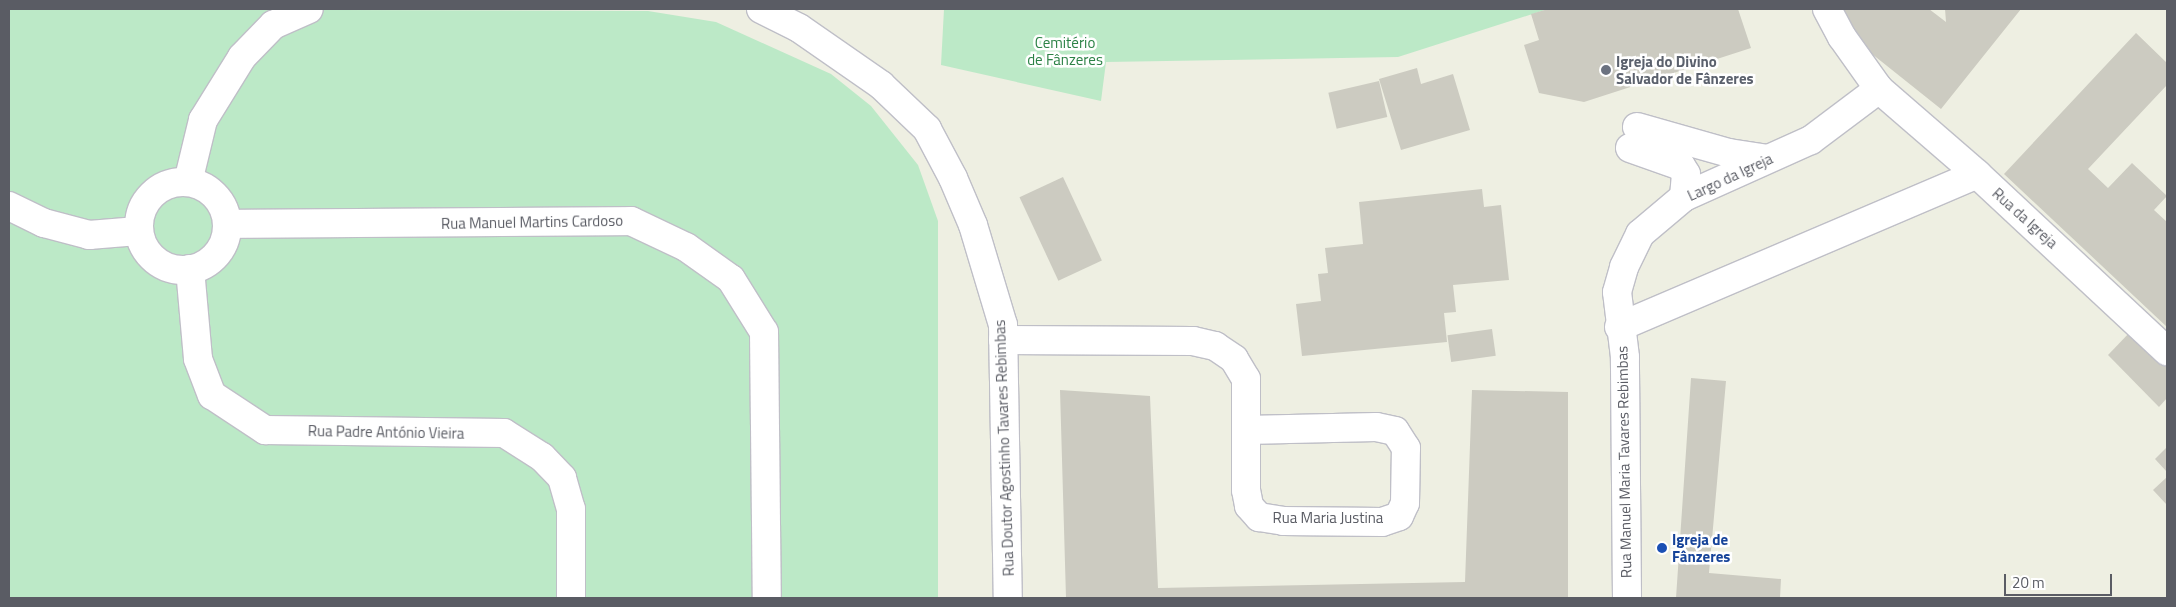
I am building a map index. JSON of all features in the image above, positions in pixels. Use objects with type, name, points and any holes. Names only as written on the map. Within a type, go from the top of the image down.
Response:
[{"type":"street","points":[[188,182],[203,120],[242,57],[273,25],[309,9]]},
{"type":"street","name":"Rua Doutor Agostinho Tavares Rebimbas","points":[[761,9],[800,28],[881,85],[927,129],[953,178],[973,225],[1003,325],[1008,598]]},
{"type":"street","name":"Rua da Igreja","points":[[1828,9],[1842,37],[1879,89],[1977,174],[2167,351]]},
{"type":"street","name":"Largo da Igreja","points":[[1619,327],[1617,292],[1624,266],[1640,234],[1684,197],[1811,140],[1879,89]]},
{"type":"street","points":[[1684,197],[1686,174],[1681,166],[1634,138],[1702,146],[1767,160]]},
{"type":"street","points":[[1619,327],[1977,174]]},
{"type":"street","points":[[178,181],[199,184],[213,193],[224,208],[228,224],[224,244],[212,260],[190,269],[178,270],[164,266],[149,256],[138,231],[139,216],[147,198],[159,187],[178,181]]},
{"type":"street","points":[[9,206],[44,223],[89,235],[138,231]]},
{"type":"street","name":"Rua Manuel Martins Cardoso","points":[[228,224],[631,221],[686,247],[731,279],[764,332],[767,598]]},
{"type":"street","name":"Rua Padre António Vieira","points":[[190,269],[198,359],[212,395],[266,430],[504,433],[542,457],[562,478],[571,509],[571,598]]},
{"type":"street","name":"Rua Manuel Maria Tavares Rebimbas","points":[[1619,327],[1624,357],[1627,598]]},
{"type":"street","name":"Rua Maria Justina","points":[[1003,340],[1193,341],[1215,346],[1234,359],[1246,379],[1246,430],[1246,490],[1249,506],[1259,517],[1283,521],[1382,522],[1399,516],[1405,502],[1406,448],[1395,431],[1376,427],[1246,430]]},
{"type":"green space","points":[[9,9],[648,11],[716,22],[831,74],[871,106],[918,165],[938,221],[938,598],[9,598]]},
{"type":"green space","name":"Cemitério de Fânzeres","points":[[944,9],[1548,9],[1398,57],[1106,62],[1101,101],[941,65]]},
{"type":"building","name":"Igreja do Divino Salvador de Fânzeres","points":[[1548,9],[1738,9],[1751,48],[1584,102],[1539,93],[1524,45],[1539,40],[1531,14]]},
{"type":"building","points":[[1842,9],[1929,9],[1946,22],[1945,9],[2021,9],[1941,109],[1862,46]]},
{"type":"building","points":[[2136,33],[2167,63],[2167,85],[2088,169],[2108,188],[2132,163],[2167,196],[2154,210],[2167,222],[2167,327],[2004,174]]},
{"type":"building","points":[[1417,68],[1421,84],[1453,74],[1470,130],[1401,150],[1379,79]]},
{"type":"building","points":[[1379,81],[1387,117],[1337,129],[1328,93]]},
{"type":"building","points":[[1063,177],[1102,260],[1058,281],[1019,197]]},
{"type":"building","points":[[1482,189],[1484,207],[1501,205],[1509,280],[1453,285],[1456,312],[1444,313],[1447,342],[1302,356],[1296,304],[1321,301],[1318,274],[1328,273],[1325,248],[1363,244],[1359,202]]},
{"type":"building","points":[[1492,329],[1496,356],[1451,362],[1447,335]]},
{"type":"building","points":[[2132,330],[2167,366],[2167,398],[2159,407],[2108,355]]},
{"type":"building","points":[[1691,378],[1726,381],[1709,573],[1781,579],[1780,598],[1676,598]]},
{"type":"building","points":[[1060,390],[1150,396],[1158,588],[1465,582],[1472,390],[1568,392],[1568,598],[1066,598]]},
{"type":"building","points":[[2167,447],[2167,472],[2155,459]]},
{"type":"building","points":[[2167,477],[2167,505],[2153,490]]},
{"type":"place","name":"Igreja do Divino Salvador de Fânzeres","points":[[1606,70]]},
{"type":"place","name":"Igreja de Fânzeres","points":[[1662,548]]}]
